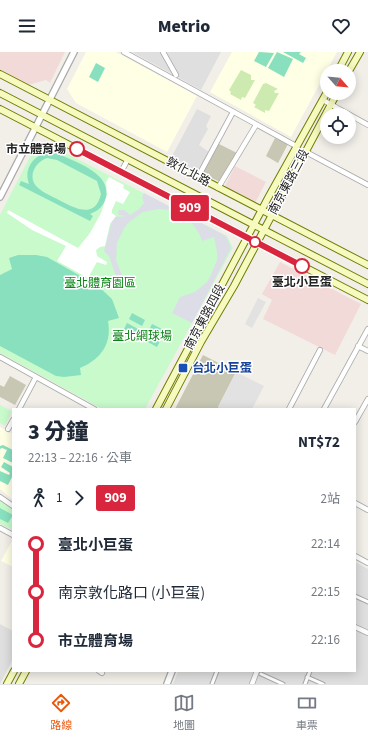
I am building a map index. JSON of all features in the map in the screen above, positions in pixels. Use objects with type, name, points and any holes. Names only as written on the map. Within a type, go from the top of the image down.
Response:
[{"type":"main road","points":[[342,64],[348,52]]},
{"type":"main road","points":[[353,64],[360,52]]},
{"type":"main road","name":"敦化北路","points":[[0,74],[368,265]]},
{"type":"main road","name":"敦化北路","points":[[0,92],[368,284]]},
{"type":"main road","name":"南京東路三段","points":[[254,225],[322,100]]},
{"type":"main road","name":"南京東路三段","points":[[264,230],[334,100]]},
{"type":"main road","points":[[0,109],[368,300]]},
{"type":"main road","name":"南京東路四段","points":[[157,408],[254,225]]},
{"type":"main road","name":"南京東路四段","points":[[167,408],[264,230]]},
{"type":"main road","points":[[7,684],[13,672]]},
{"type":"main road","points":[[19,684],[25,672]]},
{"type":"street","points":[[0,197],[74,52]]},
{"type":"street","points":[[124,52],[296,146]]},
{"type":"street","points":[[163,52],[176,75]]},
{"type":"street","points":[[322,100],[368,125]]},
{"type":"street","points":[[198,177],[233,112]]},
{"type":"street","points":[[218,188],[256,124]]},
{"type":"street","points":[[306,152],[368,185]]},
{"type":"street","points":[[121,172],[128,159]]},
{"type":"street","points":[[325,408],[368,329]]},
{"type":"street","points":[[358,346],[368,351]]},
{"type":"street","points":[[290,408],[320,350]]},
{"type":"street","points":[[0,357],[92,408]]},
{"type":"street","points":[[20,408],[36,377]]},
{"type":"street","points":[[356,420],[368,399]]},
{"type":"street","points":[[8,429],[12,422]]},
{"type":"street","points":[[0,497],[12,505]]},
{"type":"street","points":[[356,504],[368,510]]},
{"type":"street","points":[[0,528],[12,534]]},
{"type":"street","points":[[356,558],[368,563]]},
{"type":"street","points":[[356,596],[368,602]]},
{"type":"street","points":[[356,627],[368,633]]},
{"type":"street","points":[[167,684],[172,672]]},
{"type":"street","points":[[212,684],[217,672]]},
{"type":"street","points":[[252,684],[259,672],[283,684]]},
{"type":"street","points":[[305,684],[310,672]]},
{"type":"street","points":[[308,677],[323,684]]},
{"type":"shaded area","points":[[0,52],[65,52],[50,83],[46,80],[28,85],[0,69]]},
{"type":"shaded area","points":[[86,52],[116,52],[197,96],[167,152],[76,103],[67,89]]},
{"type":"shaded area","points":[[132,52],[221,52],[201,90]]},
{"type":"shaded area","points":[[232,52],[337,52],[331,64],[320,64],[320,83],[291,137],[210,92]]},
{"type":"shaded area","points":[[197,109],[211,116],[206,126],[208,129],[199,145],[209,152],[198,172],[171,158]]},
{"type":"shaded area","points":[[275,138],[288,144],[278,163],[266,156]]},
{"type":"shaded area","points":[[217,143],[237,153],[220,182],[202,173]]},
{"type":"shaded area","points":[[235,166],[266,182],[255,203],[224,188]]},
{"type":"shaded area","points":[[144,193],[226,236],[231,248],[192,323],[172,313],[180,297],[195,292],[207,282],[211,275],[217,260],[214,237],[202,241],[199,233],[190,220],[175,211],[159,209],[143,212],[129,222],[124,228],[117,243],[116,260],[125,283],[122,285],[117,279],[109,256],[104,251],[112,221],[116,216],[127,216],[119,215],[119,210],[124,210],[130,215],[139,209],[144,203],[142,197]]},
{"type":"shaded area","points":[[280,262],[361,304],[335,355],[263,319],[272,300],[262,294]]},
{"type":"shaded area","points":[[258,298],[266,302],[252,328],[245,324]]},
{"type":"shaded area","points":[[203,355],[236,372],[218,407],[220,408],[176,408]]},
{"type":"shaded area","points":[[236,372],[264,386],[253,408],[218,407]]},
{"type":"shaded area","points":[[10,376],[26,385],[15,405],[0,397],[0,385],[4,387]]},
{"type":"shaded area","points":[[0,427],[12,433],[12,499],[0,489]]},
{"type":"shaded area","points":[[12,541],[12,566],[1,561]]},
{"type":"shaded area","points":[[356,563],[368,569],[368,684],[173,684],[178,672],[356,672]]},
{"type":"shaded area","points":[[0,624],[12,630],[12,661],[0,684]]},
{"type":"green space","points":[[259,52],[274,53],[266,67],[254,61]]},
{"type":"green space","points":[[277,52],[293,59],[284,77],[268,68]]},
{"type":"green space","points":[[283,52],[301,52],[299,54],[306,58],[303,63]]},
{"type":"green space","points":[[96,63],[105,68],[98,82],[89,77]]},
{"type":"green space","points":[[241,70],[251,75],[251,80],[255,80],[245,98],[242,97],[241,100],[230,94],[231,92],[229,90]]},
{"type":"green space","points":[[266,83],[278,89],[274,91],[275,93],[279,93],[269,111],[265,110],[265,113],[254,107],[256,105],[253,103],[263,84]]},
{"type":"green space","name":"臺北體育園區","points":[[48,144],[227,236],[233,248],[146,408],[100,408],[0,353],[0,215],[35,147]]},
{"type":"green space","points":[[45,153],[57,153],[81,164],[97,174],[103,181],[106,188],[106,197],[100,208],[90,214],[93,216],[90,221],[19,185],[21,181],[29,184],[29,167],[35,158]],"holes":[[[47,158],[57,160],[97,181],[101,194],[94,207],[83,210],[71,206],[37,187],[33,179],[36,166]]]},
{"type":"green space","points":[[18,255],[36,255],[47,257],[98,286],[112,299],[119,318],[108,321],[108,337],[103,350],[94,360],[80,368],[81,375],[64,377],[56,376],[0,346],[0,275],[12,269],[9,258]]},
{"type":"green space","points":[[132,313],[145,320],[142,326],[129,319]]},
{"type":"green space","points":[[127,323],[140,330],[137,336],[124,329]]},
{"type":"green space","points":[[152,324],[166,331],[162,337],[149,330]]},
{"type":"green space","points":[[147,334],[160,341],[157,347],[144,340]]},
{"type":"green space","points":[[0,405],[12,411],[5,426],[0,423]]},
{"type":"green space","points":[[3,445],[12,450],[12,462],[3,458],[7,450],[2,448],[0,449],[0,446]]},
{"type":"green space","points":[[4,462],[12,466],[12,477],[8,485],[0,481],[0,471],[9,475],[10,473],[1,467]]},
{"type":"green space","points":[[0,499],[12,508],[12,530],[0,524]]},
{"type":"green space","points":[[0,508],[12,514],[8,523],[0,519]]},
{"type":"pier","points":[[109,177],[124,185],[123,188],[130,192],[123,204],[116,201],[112,213],[116,216],[110,224],[105,246],[96,250],[97,256],[107,262],[106,265],[97,262],[88,278],[57,261],[66,246],[32,230],[7,213],[8,210],[78,248],[90,233],[101,213],[107,195],[106,182]]},
{"type":"bus line","name":"909","points":[[77,149],[302,266]]},
{"type":"place","name":"市立體育場","points":[[77,149]]},
{"type":"place","name":"臺北小巨蛋","points":[[302,266]]},
{"type":"place","name":"台北小巨蛋","points":[[183,368]]},
{"type":"park label","name":"臺北網球場","points":[[142,336]]}]
